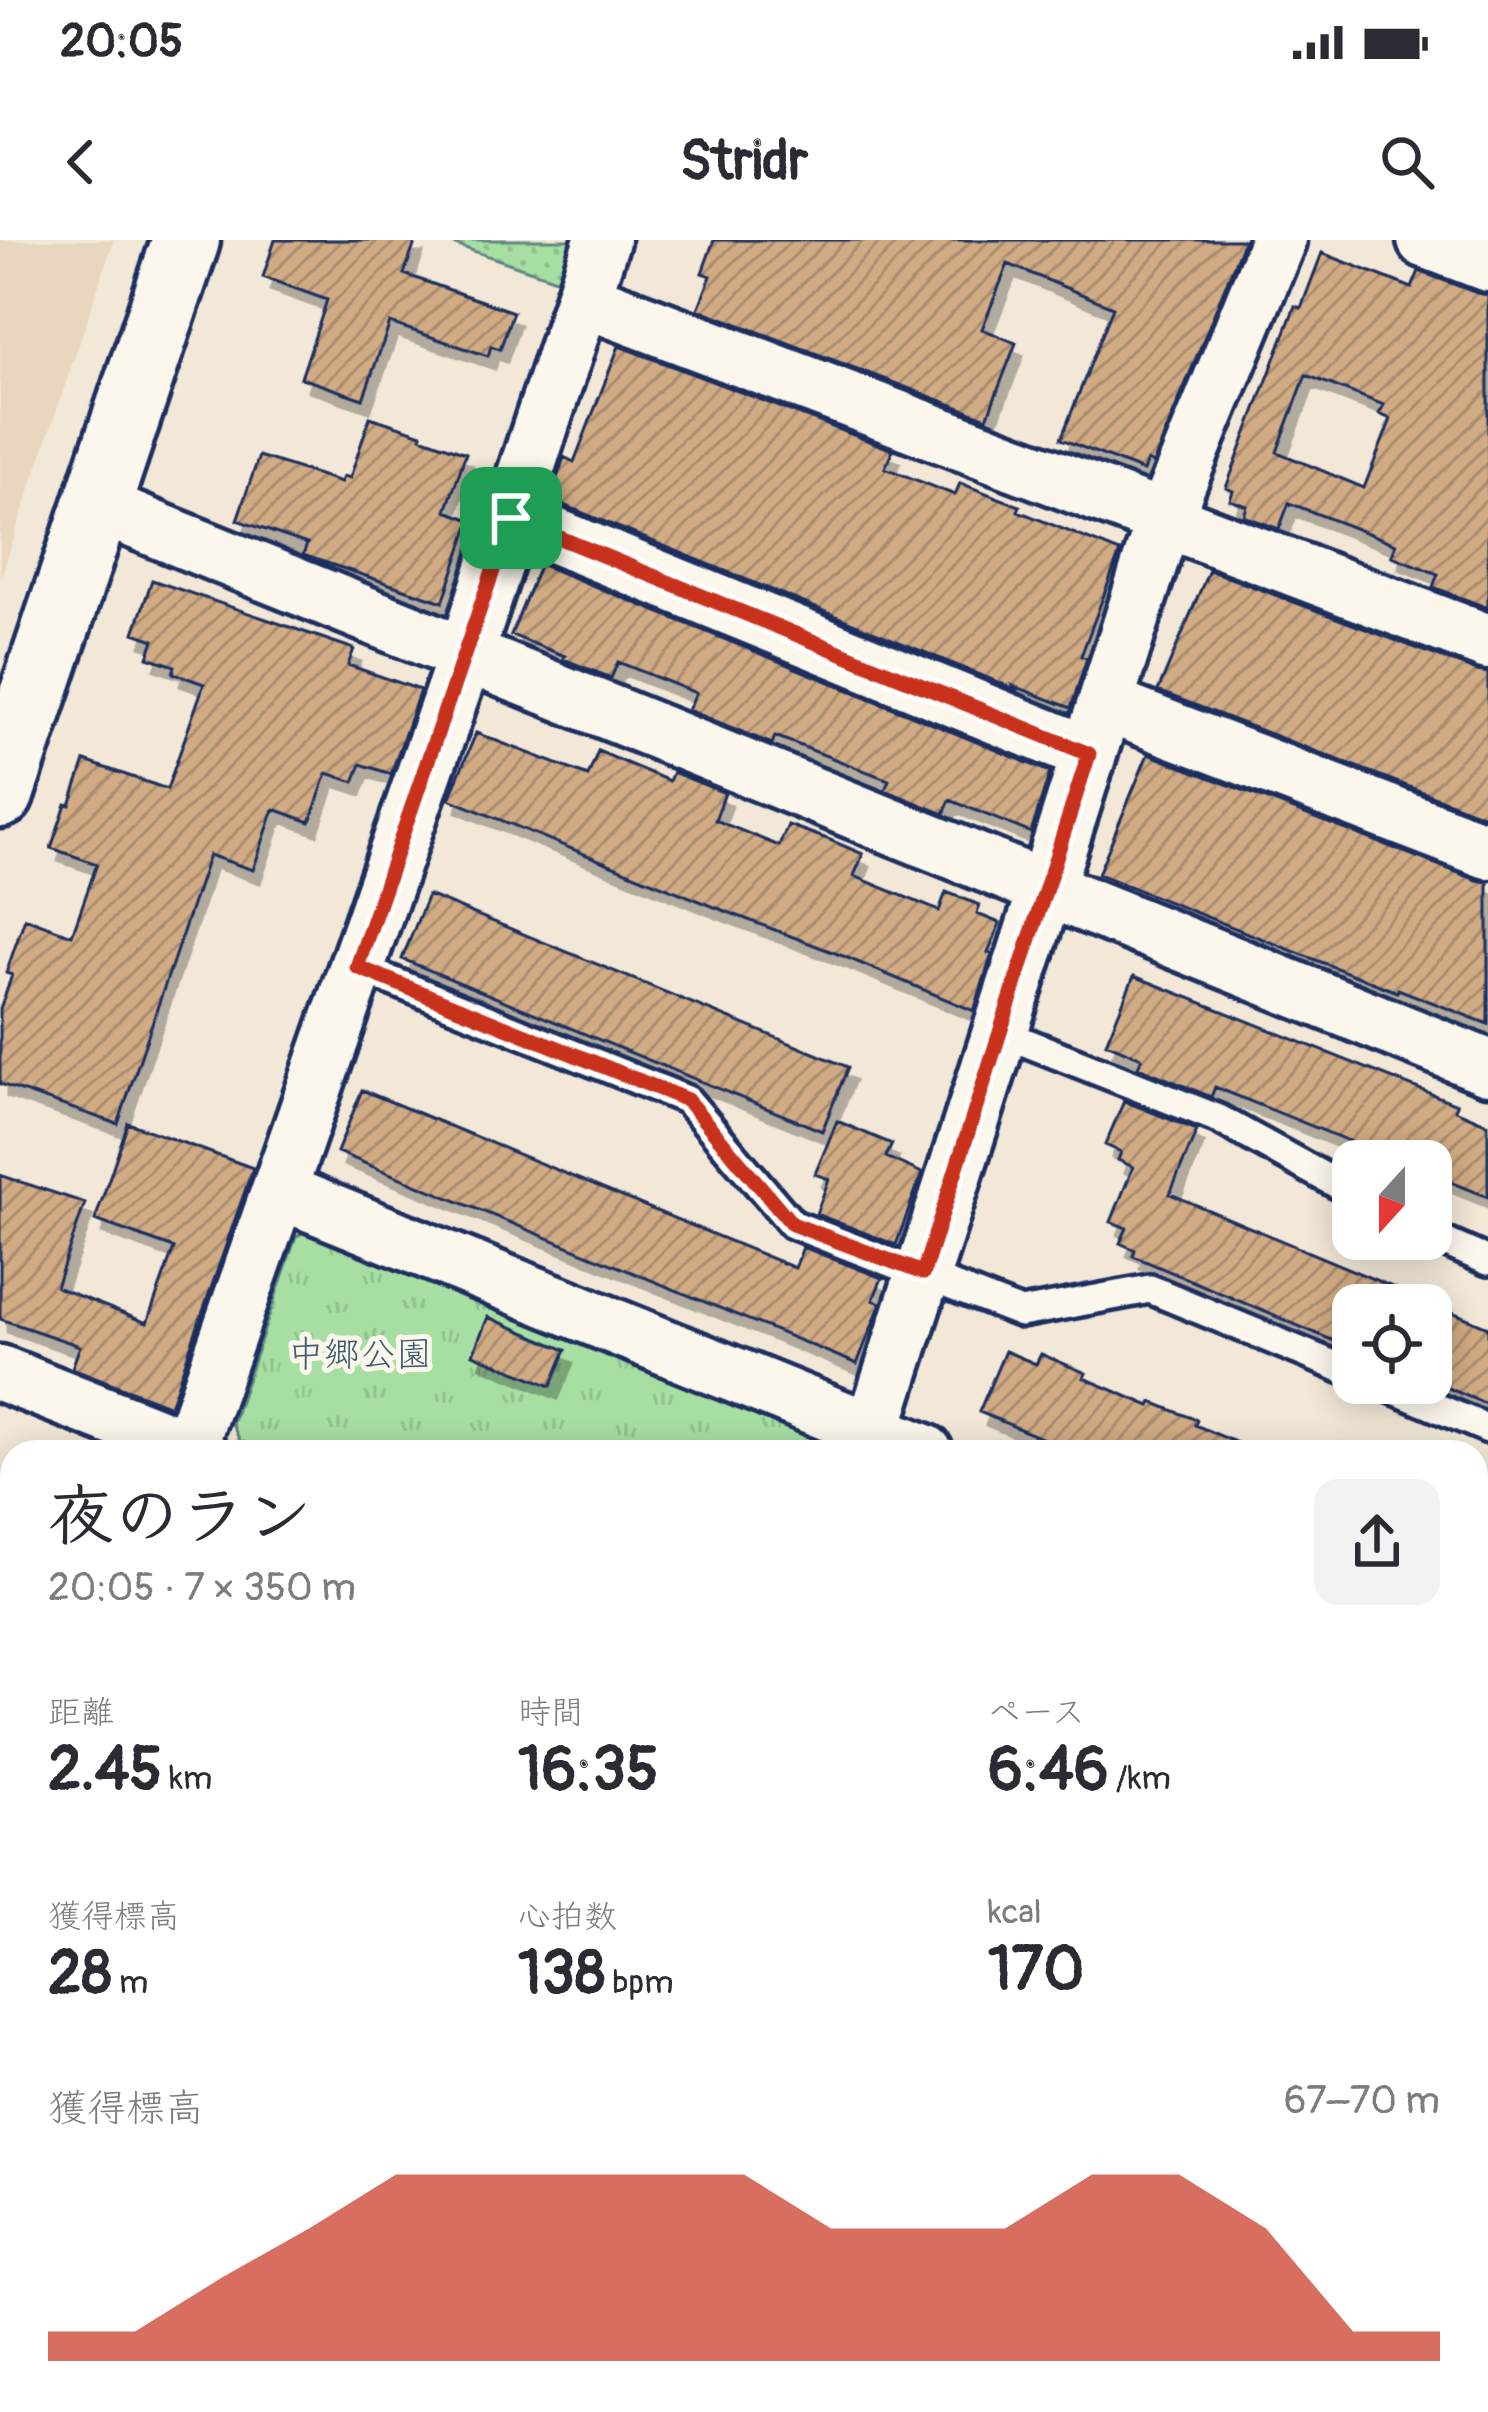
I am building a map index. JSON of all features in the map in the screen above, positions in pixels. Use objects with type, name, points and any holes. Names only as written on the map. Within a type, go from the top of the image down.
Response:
[{"type":"street","points":[[0,794],[186,240]]},
{"type":"street","points":[[195,1440],[466,654],[602,240]]},
{"type":"street","points":[[870,1440],[1164,519],[1277,240]]},
{"type":"street","points":[[1425,240],[1488,264]]},
{"type":"street","points":[[583,299],[1488,642]]},
{"type":"street","points":[[98,506],[1488,1067]]},
{"type":"street","points":[[511,518],[1097,729],[1488,851]]},
{"type":"street","points":[[279,1191],[864,1440]]},
{"type":"street","points":[[0,1372],[164,1440]]},
{"type":"lane","points":[[357,967],[687,1100],[792,1224],[1022,1313],[1150,1288],[1332,1363]]},
{"type":"lane","points":[[1000,1032],[1219,1119],[1332,1181]]},
{"type":"lane","points":[[1452,1246],[1488,1262]]},
{"type":"lane","points":[[1428,1404],[1488,1429]]},
{"type":"shaded area","points":[[0,240],[114,240],[0,579]]},
{"type":"green space","points":[[441,240],[572,240],[559,280]]},
{"type":"green space","name":"中郷公園","points":[[313,1226],[832,1440],[240,1440],[232,1424],[296,1237]]},
{"type":"building","points":[[275,240],[416,240],[404,274],[513,312],[500,349],[491,346],[488,356],[390,323],[363,399],[301,378],[327,300],[263,277]]},
{"type":"building","points":[[714,240],[1244,240],[1153,464],[1147,461],[1143,471],[1061,439],[1113,307],[1008,264],[982,329],[1016,343],[987,418],[698,309],[711,276],[702,273]]},
{"type":"building","points":[[1322,253],[1412,288],[1419,271],[1488,295],[1488,608],[1433,587],[1438,574],[1392,556],[1396,544],[1289,503],[1279,529],[1244,516],[1247,506],[1230,500],[1233,491],[1226,488],[1295,306],[1301,308]],"holes":[[[1306,375],[1384,405],[1379,414],[1391,419],[1364,488],[1277,452]]]},
{"type":"building","points":[[619,346],[893,450],[885,468],[955,495],[960,483],[1120,552],[1081,656],[1087,658],[1071,708],[556,502],[558,496],[552,494],[564,457],[574,462]]},
{"type":"building","points":[[370,417],[466,453],[446,511],[471,520],[443,602],[303,555],[307,544],[237,520],[259,456],[341,482],[343,476],[350,478]]},
{"type":"building","points":[[540,564],[1050,772],[1031,833],[950,800],[944,814],[885,790],[889,780],[775,736],[772,744],[688,710],[696,693],[618,662],[611,678],[511,635]]},
{"type":"building","points":[[1209,570],[1488,673],[1488,817],[1158,691]]},
{"type":"building","points":[[152,580],[354,649],[348,665],[420,690],[391,774],[361,764],[354,782],[327,773],[310,822],[274,809],[253,870],[209,855],[118,1124],[0,1084],[0,1009],[12,975],[6,973],[25,918],[72,935],[97,864],[51,848],[85,761],[167,789],[204,684],[173,673],[175,666],[148,657],[154,640],[134,633]]},
{"type":"building","points":[[476,733],[588,776],[598,751],[669,781],[673,772],[725,793],[715,820],[779,846],[788,825],[830,840],[863,854],[854,876],[939,911],[946,892],[980,905],[977,914],[1000,923],[974,1011],[449,799]]},
{"type":"building","points":[[1148,754],[1488,882],[1488,1024],[1098,874]]},
{"type":"building","points":[[428,895],[848,1067],[822,1131],[402,959]]},
{"type":"building","points":[[1134,976],[1457,1104],[1455,1110],[1488,1124],[1488,1197],[1452,1182],[1452,1140],[1346,1140],[1215,1087],[1211,1097],[1138,1067],[1142,1058],[1106,1043]]},
{"type":"building","points":[[362,1090],[795,1268],[803,1247],[882,1278],[873,1300],[881,1303],[857,1364],[337,1152]]},
{"type":"building","points":[[1124,1101],[1197,1130],[1170,1194],[1385,1284],[1332,1284],[1332,1340],[1133,1256],[1135,1250],[1120,1243],[1127,1228],[1111,1222],[1133,1167],[1118,1160],[1121,1152],[1105,1145]]},
{"type":"building","points":[[837,1121],[892,1144],[886,1157],[922,1173],[896,1245],[816,1214],[829,1179],[815,1174]]},
{"type":"building","points":[[128,1123],[253,1168],[170,1406],[72,1368],[80,1346],[0,1319],[0,1175],[85,1203],[56,1287],[147,1323],[174,1248],[95,1220]]},
{"type":"building","points":[[1452,1312],[1488,1327],[1488,1405],[1452,1390]]},
{"type":"building","points":[[488,1317],[566,1350],[551,1386],[473,1354]]},
{"type":"building","points":[[1005,1351],[1036,1364],[1041,1354],[1150,1406],[1152,1402],[1197,1420],[1195,1425],[1230,1440],[1046,1440],[979,1412]]},
{"type":"route","points":[[511,518],[1089,754],[923,1273],[792,1224],[687,1100],[357,967],[511,518]]}]
